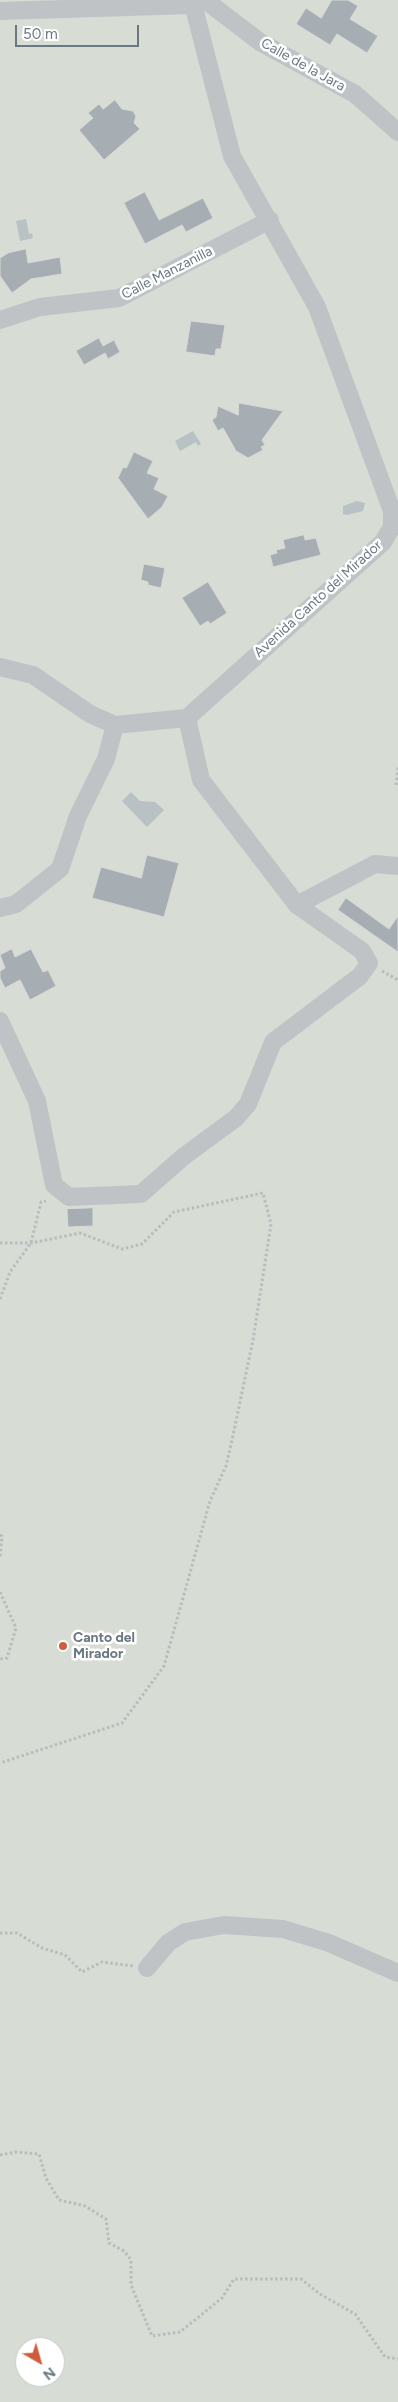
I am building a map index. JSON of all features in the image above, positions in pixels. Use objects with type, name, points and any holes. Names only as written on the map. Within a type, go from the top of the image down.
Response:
[{"type":"street","points":[[0,11],[196,2]]},
{"type":"street","name":"Calle de la Jara","points":[[196,2],[260,42],[356,94],[398,132]]},
{"type":"street","name":"Avenida Canto del Mirador","points":[[187,718],[383,542],[392,527],[392,511],[317,306],[270,220],[232,156],[196,2]]},
{"type":"street","name":"Calle Manzanilla","points":[[0,320],[40,307],[119,298],[270,220]]},
{"type":"street","points":[[0,667],[32,675],[90,714],[115,725],[187,718],[201,780],[297,905],[362,951],[369,963],[360,976],[273,1042],[248,1104],[236,1118],[184,1157],[141,1194],[69,1196],[54,1185],[37,1101],[0,1021]]},
{"type":"street","points":[[0,908],[16,904],[60,869],[78,816],[106,759],[115,725]]},
{"type":"street","points":[[297,905],[375,864],[398,866]]},
{"type":"street","points":[[147,1968],[168,1943],[186,1932],[224,1925],[283,1929],[330,1943],[398,1973]]},
{"type":"path","points":[[396,785],[398,767]]},
{"type":"path","points":[[0,1243],[31,1243],[80,1233],[122,1249],[142,1244],[174,1212],[264,1193],[271,1224],[253,1340],[226,1466],[210,1501],[164,1666],[122,1723],[0,1763]]},
{"type":"path","points":[[0,1299],[10,1272],[31,1243],[41,1202],[69,1196]]},
{"type":"path","points":[[0,1535],[2,1536],[0,1558]]},
{"type":"path","points":[[0,1592],[16,1628],[7,1658],[0,1659]]},
{"type":"path","points":[[0,1933],[17,1933],[42,1948],[65,1955],[82,1972],[102,1962],[147,1968]]},
{"type":"path","points":[[0,2155],[16,2152],[39,2154],[46,2178],[59,2200],[85,2206],[106,2219],[108,2243],[124,2251],[131,2260],[132,2285],[152,2336],[180,2332],[222,2298],[234,2279],[301,2279],[320,2294],[355,2314],[385,2357],[398,2359]]},
{"type":"shaded area","points":[[0,0],[398,0],[398,2402],[0,2402]]},
{"type":"shaded area","points":[[26,219],[29,234],[32,233],[33,238],[20,241],[16,221]]},
{"type":"shaded area","points":[[193,431],[201,444],[198,446],[196,442],[180,451],[175,441]]},
{"type":"shaded area","points":[[357,501],[365,503],[363,511],[347,515],[343,514],[343,506]]},
{"type":"shaded area","points":[[131,792],[140,801],[155,802],[164,810],[147,827],[122,801]]},
{"type":"building","points":[[332,0],[348,0],[358,6],[350,19],[378,36],[367,53],[337,34],[330,45],[296,24],[306,8],[321,18]]},
{"type":"building","points":[[115,100],[122,109],[133,111],[136,116],[134,123],[140,129],[104,160],[79,130],[93,118],[88,113],[99,104],[103,109]]},
{"type":"building","points":[[145,192],[159,220],[203,198],[213,218],[186,232],[182,225],[145,244],[124,203]]},
{"type":"building","points":[[26,249],[28,263],[60,257],[62,274],[31,279],[12,293],[0,276],[0,258],[8,253]]},
{"type":"building","points":[[191,321],[225,325],[221,349],[216,349],[215,356],[186,352]]},
{"type":"building","points":[[99,338],[103,346],[114,340],[120,352],[108,359],[105,353],[84,365],[76,351]]},
{"type":"building","points":[[239,403],[283,411],[262,440],[265,445],[261,447],[263,450],[248,458],[236,451],[223,428],[218,431],[212,420],[216,417],[218,406],[238,415]]},
{"type":"building","points":[[134,452],[153,461],[147,473],[159,478],[154,489],[168,496],[162,507],[148,519],[118,478],[123,467],[126,468]]},
{"type":"building","points":[[304,535],[305,540],[316,538],[321,555],[273,567],[270,555],[277,553],[276,550],[285,548],[283,540]]},
{"type":"building","points":[[144,564],[165,568],[161,588],[148,585],[148,582],[141,580]]},
{"type":"building","points":[[208,582],[227,613],[210,624],[208,621],[200,626],[182,598]]},
{"type":"building","points":[[147,855],[179,863],[164,917],[92,898],[101,867],[141,878]]},
{"type":"building","points":[[346,898],[389,929],[398,916],[398,952],[338,910]]},
{"type":"building","points":[[12,949],[15,957],[31,949],[43,972],[48,970],[56,986],[30,1000],[20,980],[5,988],[0,978],[0,971],[5,968],[0,955]]},
{"type":"building","points":[[93,1208],[93,1226],[68,1227],[67,1209]]},
{"type":"place","name":"Canto del Mirador","points":[[63,1646]]}]
